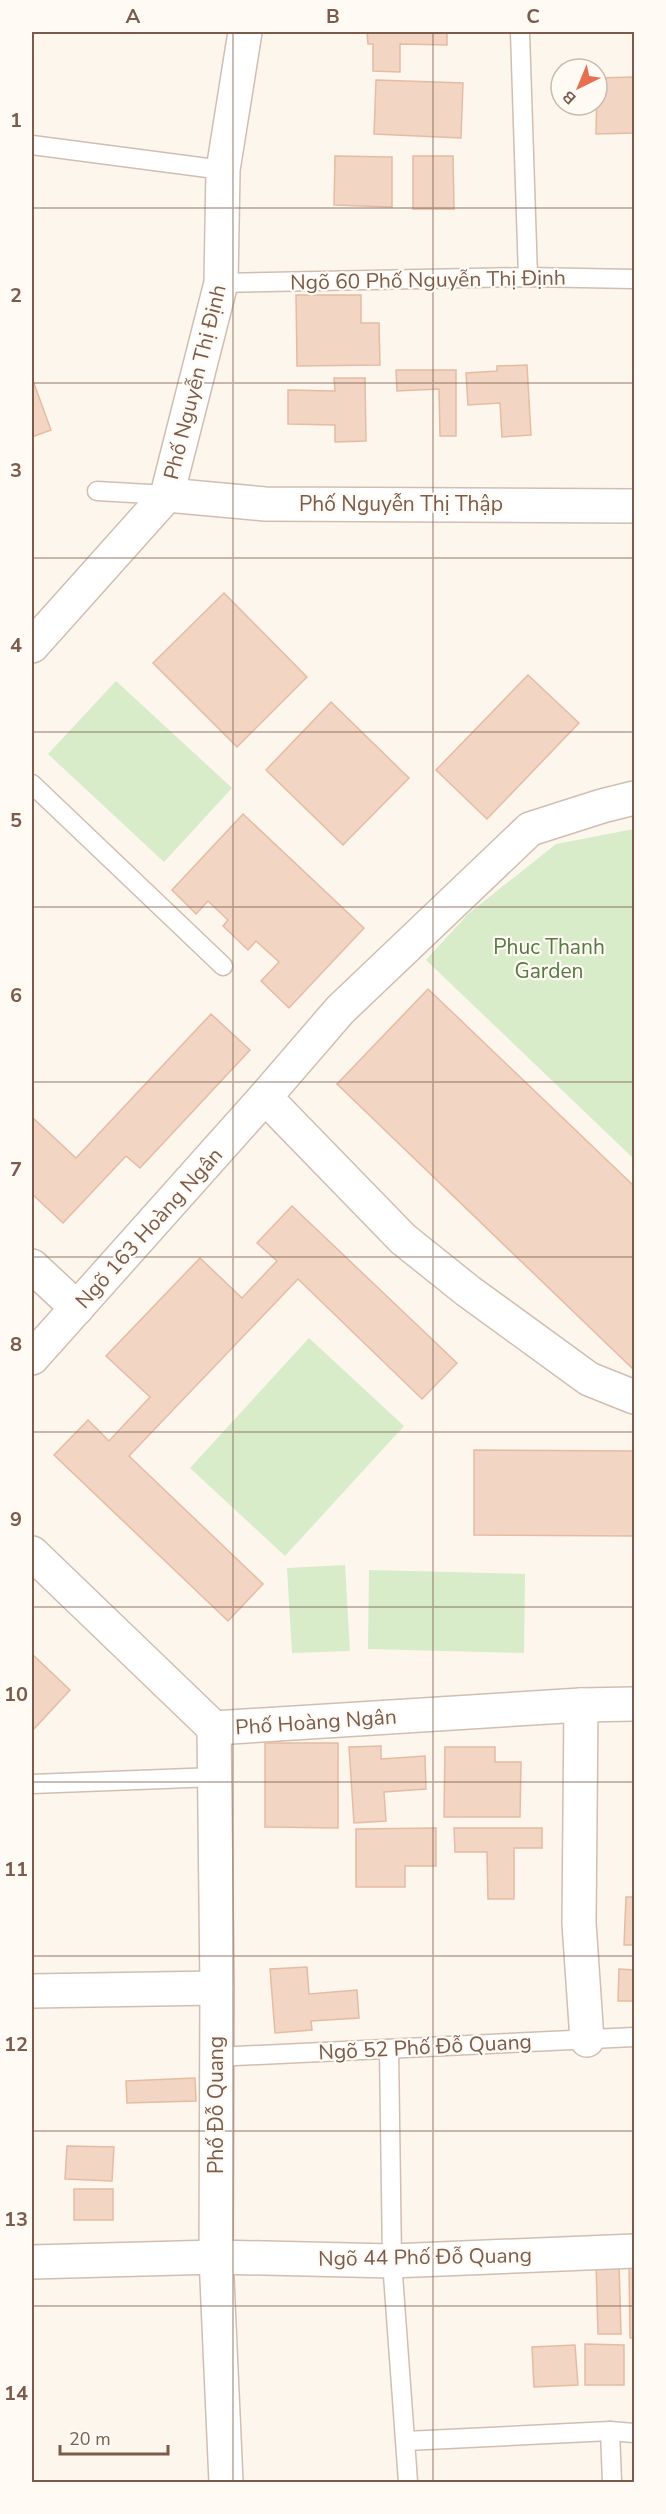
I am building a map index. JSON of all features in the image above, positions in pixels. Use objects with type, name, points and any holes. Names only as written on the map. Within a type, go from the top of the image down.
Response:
[{"type":"street","name":"Phố Nguyễn Thị Định","points":[[32,646],[167,495],[221,283],[223,170],[245,32]]},
{"type":"street","name":"Phố Nguyễn Thị Thập","points":[[167,495],[265,504],[634,506]]},
{"type":"street","name":"Ngõ 163 Hoàng Ngân","points":[[32,1358],[340,1010],[531,829],[634,798]]},
{"type":"street","points":[[265,1097],[412,1246],[468,1291],[589,1379],[634,1397]]},
{"type":"street","points":[[32,1266],[77,1308]]},
{"type":"street","name":"Phố Hoàng Ngân","points":[[32,1553],[214,1728],[581,1705],[634,1704]]},
{"type":"street","points":[[581,1705],[579,1923],[587,2040]]},
{"type":"street","name":"Phố Đỗ Quang","points":[[214,1728],[217,1988],[216,2257],[226,2482]]},
{"type":"street","points":[[32,1991],[217,1988]]},
{"type":"street","name":"Ngõ 44 Phố Đỗ Quang","points":[[32,2262],[216,2257],[392,2260],[634,2251]]},
{"type":"lane","points":[[520,32],[528,277]]},
{"type":"lane","points":[[32,145],[223,170]]},
{"type":"lane","name":"Ngõ 60 Phố Nguyễn Thị Định","points":[[221,283],[528,277],[634,279]]},
{"type":"lane","points":[[97,491],[167,495]]},
{"type":"lane","points":[[32,784],[223,966]]},
{"type":"lane","points":[[32,1784],[215,1777]]},
{"type":"lane","name":"Ngõ 52 Phố Đỗ Quang","points":[[216,2057],[634,2037]]},
{"type":"lane","points":[[389,2049],[392,2260],[408,2482]]},
{"type":"lane","points":[[406,2441],[610,2431],[634,2433]]},
{"type":"lane","points":[[610,2431],[612,2482]]},
{"type":"green space","points":[[116,681],[232,788],[164,862],[48,754]]},
{"type":"green space","name":"Phuc Thanh Garden","points":[[634,829],[634,1159],[426,960],[468,914],[556,844]]},
{"type":"green space","points":[[309,1338],[404,1426],[285,1556],[190,1468]]},
{"type":"green space","points":[[345,1565],[350,1651],[292,1653],[287,1568]]},
{"type":"green space","points":[[369,1570],[525,1574],[524,1653],[368,1649]]},
{"type":"building","points":[[367,32],[447,32],[447,45],[400,44],[400,72],[373,71],[373,44],[368,44]]},
{"type":"building","points":[[634,77],[634,133],[596,134],[596,117],[609,117],[609,78]]},
{"type":"building","points":[[376,80],[463,83],[461,138],[374,134]]},
{"type":"building","points":[[335,156],[392,157],[392,207],[334,205]]},
{"type":"building","points":[[413,156],[453,156],[454,209],[413,209]]},
{"type":"building","points":[[296,295],[361,295],[361,323],[379,323],[380,365],[297,366]]},
{"type":"building","points":[[527,365],[531,435],[502,437],[500,403],[468,405],[466,373],[497,371],[497,366]]},
{"type":"building","points":[[396,370],[456,370],[456,436],[440,436],[439,389],[397,391]]},
{"type":"building","points":[[32,378],[51,430],[32,437]]},
{"type":"building","points":[[334,378],[365,378],[366,441],[335,442],[335,425],[288,424],[288,390],[335,391]]},
{"type":"building","points":[[224,593],[307,677],[237,747],[153,663]]},
{"type":"building","points":[[528,675],[579,723],[487,819],[436,770]]},
{"type":"building","points":[[331,702],[409,778],[343,845],[266,770]]},
{"type":"building","points":[[243,814],[364,928],[289,1008],[261,981],[279,962],[256,941],[248,950],[223,926],[228,920],[208,901],[196,914],[172,890]]},
{"type":"building","points":[[428,989],[634,1186],[634,1370],[337,1084]]},
{"type":"building","points":[[211,1014],[250,1050],[140,1168],[126,1156],[63,1223],[32,1194],[32,1117],[76,1158]]},
{"type":"building","points":[[292,1206],[457,1363],[422,1399],[298,1279],[129,1456],[263,1584],[228,1621],[54,1455],[88,1420],[109,1441],[150,1397],[106,1356],[200,1258],[242,1298],[277,1261],[257,1243]]},
{"type":"building","points":[[474,1450],[634,1451],[634,1536],[474,1535]]},
{"type":"building","points":[[32,1654],[70,1690],[32,1731]]},
{"type":"building","points":[[265,1743],[338,1743],[338,1828],[265,1827]]},
{"type":"building","points":[[381,1746],[381,1759],[425,1756],[426,1789],[384,1792],[386,1821],[354,1823],[349,1747]]},
{"type":"building","points":[[445,1747],[495,1747],[495,1762],[521,1762],[520,1817],[444,1817]]},
{"type":"building","points":[[436,1828],[436,1866],[405,1866],[405,1887],[356,1887],[356,1829]]},
{"type":"building","points":[[454,1828],[542,1828],[542,1848],[514,1848],[514,1899],[488,1899],[487,1852],[455,1852]]},
{"type":"building","points":[[626,1897],[634,1897],[634,1945],[624,1945]]},
{"type":"building","points":[[307,1967],[309,1994],[357,1990],[359,2018],[311,2021],[312,2030],[275,2033],[270,1969]]},
{"type":"building","points":[[619,1969],[634,1970],[634,2001],[618,2001]]},
{"type":"building","points":[[195,2078],[196,2101],[127,2103],[126,2081]]},
{"type":"building","points":[[67,2146],[114,2147],[112,2181],[65,2179]]},
{"type":"building","points":[[74,2189],[113,2189],[113,2220],[74,2220]]},
{"type":"building","points":[[619,2262],[621,2334],[598,2334],[596,2263]]},
{"type":"building","points":[[629,2263],[634,2263],[634,2338],[630,2338]]},
{"type":"building","points":[[585,2344],[624,2345],[624,2385],[585,2385]]},
{"type":"building","points":[[575,2345],[578,2385],[534,2387],[532,2347]]}]
